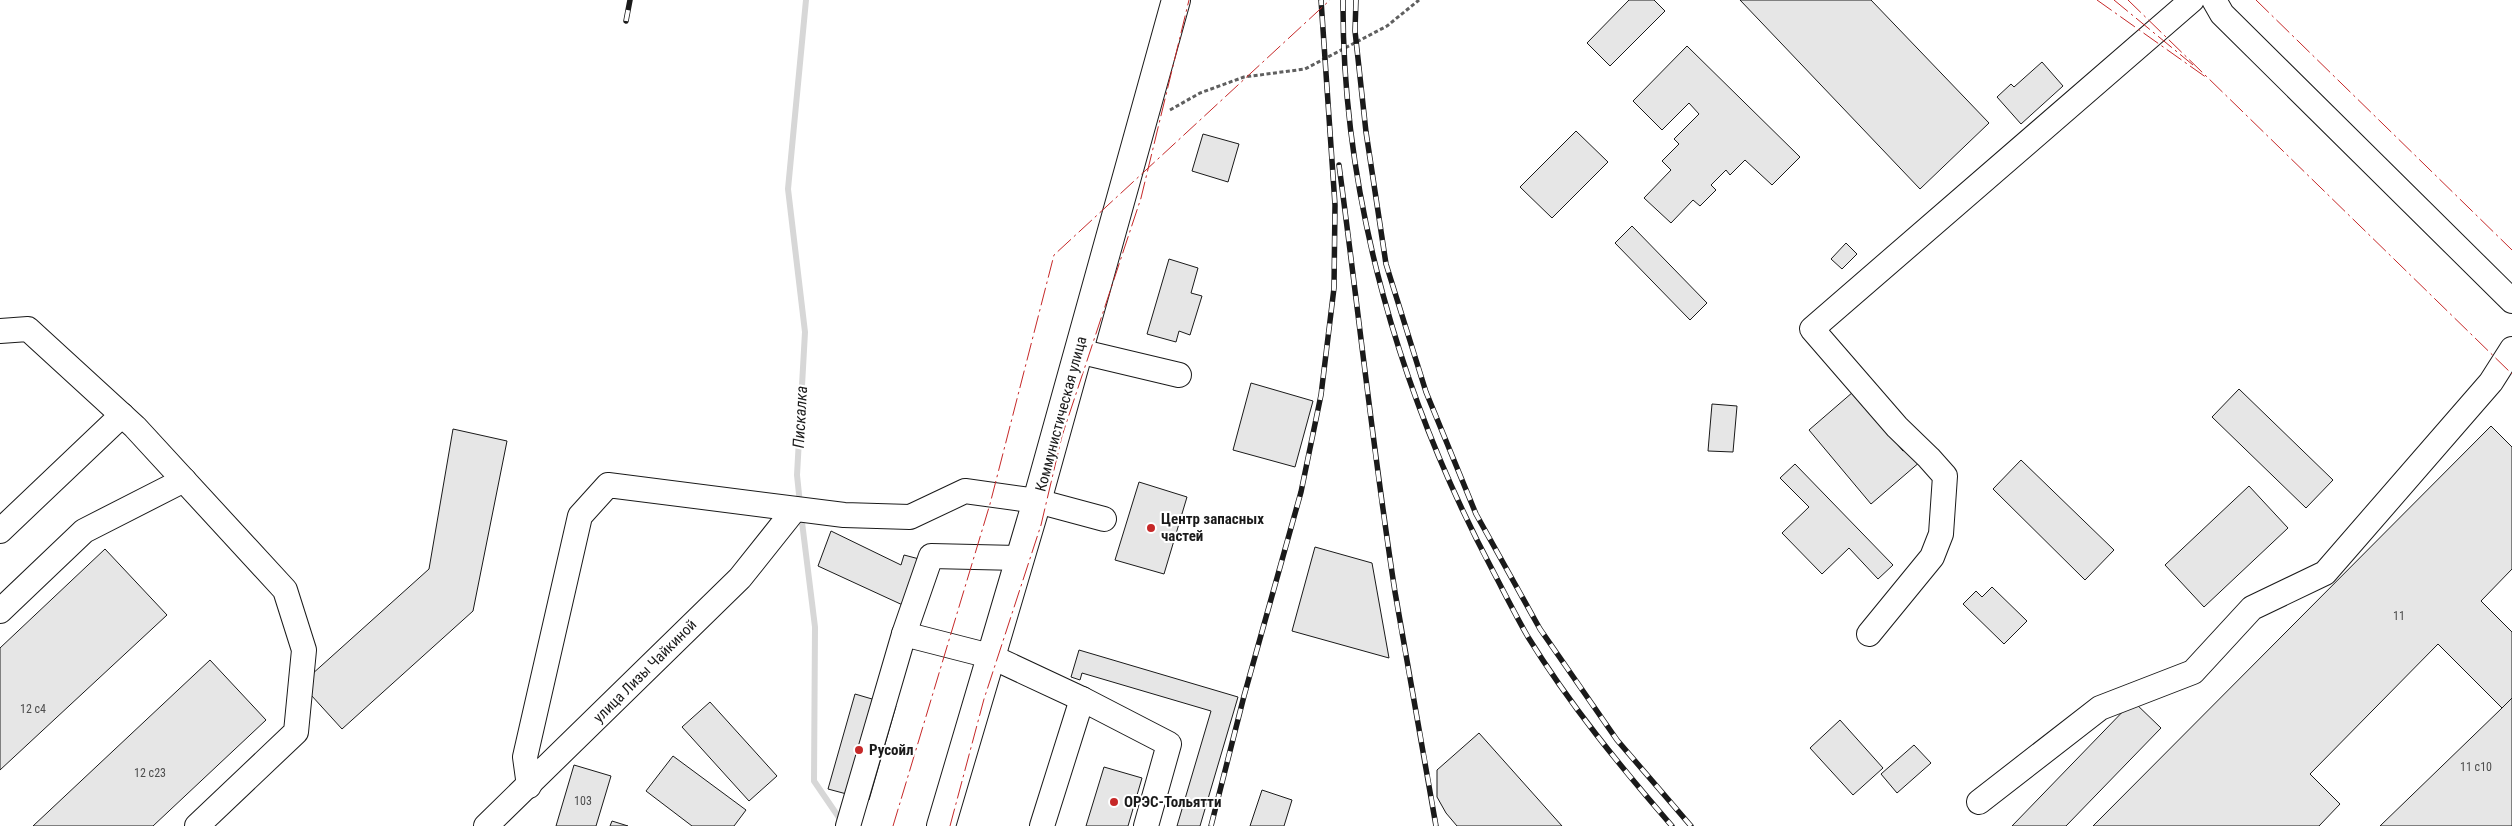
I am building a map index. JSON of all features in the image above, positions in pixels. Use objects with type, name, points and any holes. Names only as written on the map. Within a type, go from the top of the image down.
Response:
[{"type":"main road","name":"Коммунистическая улица","points":[[941,826],[1037,502],[1176,0]]},
{"type":"street","points":[[1869,634],[1932,557],[1941,534],[1945,476],[1898,427],[1812,329],[2192,0]]},
{"type":"street","points":[[2214,0],[2222,14],[2512,301]]},
{"type":"street","points":[[0,330],[28,329],[122,415],[285,590],[304,650],[296,732],[197,826]]},
{"type":"street","points":[[1979,802],[2100,708],[2193,672],[2252,608],[2325,573],[2491,382],[2512,349]]},
{"type":"street","points":[[1078,351],[1179,375]]},
{"type":"street","points":[[0,531],[122,415]]},
{"type":"street","points":[[0,611],[84,532],[184,480]]},
{"type":"street","points":[[529,786],[525,757],[580,516],[608,485],[844,515],[910,517],[965,491],[1037,502],[1104,519]]},
{"type":"street","name":"улица Лизы Чайкиной","points":[[486,826],[740,578],[795,509]]},
{"type":"street","points":[[848,826],[904,634],[931,556],[1020,558]]},
{"type":"street","points":[[904,634],[990,656],[1082,699],[1169,744],[1146,826]]},
{"type":"street","points":[[1042,826],[1082,699]]},
{"type":"path","points":[[1139,129],[1200,93],[1244,76],[1304,70],[1387,26],[1419,0]]},
{"type":"building","points":[[1629,0],[1654,0],[1665,11],[1610,66],[1587,43]]},
{"type":"building","points":[[1740,0],[1871,0],[1989,123],[1920,189]]},
{"type":"building","points":[[1687,46],[1800,157],[1772,185],[1745,160],[1730,175],[1726,170],[1711,185],[1716,190],[1700,206],[1693,200],[1671,223],[1644,198],[1671,170],[1662,161],[1679,144],[1674,139],[1699,114],[1689,103],[1662,130],[1633,101]]},
{"type":"building","points":[[2042,62],[2063,86],[2021,124],[1997,97],[2011,84],[2014,87]]},
{"type":"building","points":[[1576,131],[1608,162],[1552,218],[1520,187]]},
{"type":"building","points":[[1203,134],[1239,144],[1228,182],[1192,171]]},
{"type":"building","points":[[1632,226],[1707,303],[1690,320],[1615,243]]},
{"type":"building","points":[[1846,243],[1857,254],[1842,269],[1831,259]]},
{"type":"building","points":[[1169,259],[1198,268],[1191,293],[1202,296],[1190,335],[1179,331],[1176,342],[1147,334]]},
{"type":"building","points":[[1251,383],[1313,401],[1295,467],[1233,450]]},
{"type":"building","points":[[2239,389],[2333,480],[2306,508],[2212,417]]},
{"type":"building","points":[[1853,392],[1903,451],[1909,447],[1921,461],[1871,504],[1809,430]]},
{"type":"building","points":[[1712,404],[1737,406],[1733,452],[1708,451]]},
{"type":"building","points":[[2491,426],[2512,447],[2512,569],[2481,601],[2512,632],[2512,698],[2502,708],[2438,644],[2310,774],[2340,804],[2319,826],[2093,826]]},
{"type":"building","points":[[453,429],[507,441],[473,611],[342,729],[301,684],[429,569]]},
{"type":"building","points":[[2021,460],[2114,550],[2085,580],[1993,489]]},
{"type":"building","points":[[1795,464],[1893,565],[1878,579],[1849,548],[1822,574],[1782,533],[1809,507],[1780,478]]},
{"type":"building","name":"Центр запасных частей","points":[[1139,482],[1187,497],[1164,574],[1115,560]]},
{"type":"building","points":[[2249,486],[2288,528],[2204,607],[2165,565]]},
{"type":"building","points":[[831,531],[901,565],[904,555],[923,560],[907,607],[818,566]]},
{"type":"building","points":[[1315,547],[1372,563],[1389,658],[1292,631]]},
{"type":"building","points":[[105,549],[167,615],[0,770],[0,648]]},
{"type":"building","points":[[1992,587],[2027,621],[2004,644],[1963,604],[1976,591],[1982,597]]},
{"type":"building","points":[[1079,650],[1238,697],[1200,826],[1177,826],[1211,711],[1082,673],[1080,680],[1071,677]]},
{"type":"building","points":[[210,660],[266,720],[153,826],[33,826]]},
{"type":"building","points":[[855,694],[896,706],[869,800],[828,789]]},
{"type":"building","points":[[2512,698],[2512,826],[2380,826],[2502,708]]},
{"type":"building","points":[[2133,701],[2161,728],[2066,826],[2012,826]]},
{"type":"building","points":[[710,702],[777,776],[749,801],[682,727]]},
{"type":"building","points":[[1840,720],[1883,768],[1853,795],[1810,748]]},
{"type":"building","points":[[1479,733],[1562,826],[1457,826],[1446,813],[1437,797],[1437,770]]},
{"type":"building","points":[[1914,745],[1931,763],[1897,793],[1881,774]]},
{"type":"building","points":[[673,756],[746,810],[734,826],[692,826],[646,791]]},
{"type":"building","points":[[574,765],[611,776],[596,826],[556,826]]},
{"type":"building","name":"ОРЭС-Тольятти","points":[[1104,767],[1142,778],[1128,826],[1086,826]]},
{"type":"building","points":[[1262,790],[1292,800],[1284,826],[1250,826]]},
{"type":"building","points":[[612,821],[628,826],[610,826]]},
{"type":"waterway","name":"Пискалка","points":[[800,504],[797,475],[805,332],[788,189],[806,0]]},
{"type":"waterway","name":"Пискалка","points":[[801,514],[815,627],[814,781],[842,822]]},
{"type":"railway","points":[[626,21],[630,0]]},
{"type":"railway","points":[[1211,826],[1244,696],[1301,492],[1321,395],[1334,288],[1335,205],[1321,0]]},
{"type":"railway","points":[[1343,0],[1345,75],[1353,149],[1366,223],[1383,296],[1405,367],[1431,438],[1461,506],[1528,637],[1561,687],[1596,734],[1672,826]]},
{"type":"railway","points":[[1356,0],[1355,31],[1366,132],[1386,264],[1426,392],[1476,514],[1540,629],[1617,740],[1691,826]]},
{"type":"railway","points":[[1339,165],[1387,539],[1436,826]]},
{"type":"power","points":[[950,826],[984,699],[1041,525],[1062,436],[1141,198],[1189,0]]},
{"type":"power","points":[[893,826],[990,504],[1054,255],[1330,0]]},
{"type":"power","points":[[2097,0],[2207,78]]},
{"type":"power","points":[[2114,0],[2193,65]]},
{"type":"power","points":[[2128,0],[2512,374]]},
{"type":"power","points":[[2256,0],[2512,250]]},
{"type":"place","name":"Центр запасных частей","points":[[1151,528]]},
{"type":"place","name":"Русойл","points":[[859,750]]},
{"type":"place","name":"ОРЭС-Тольятти","points":[[1114,802]]}]
